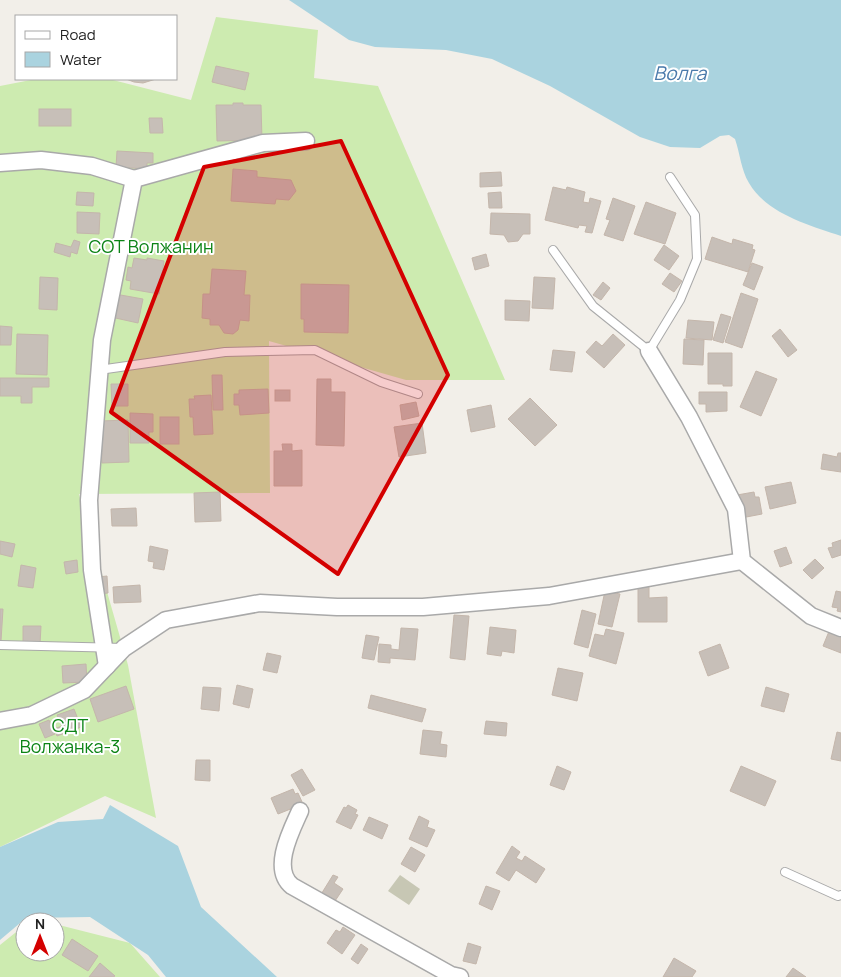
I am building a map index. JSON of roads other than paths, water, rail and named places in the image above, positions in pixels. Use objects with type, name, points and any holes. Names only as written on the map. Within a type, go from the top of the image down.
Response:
[{"type":"street","points":[[0,163],[41,160],[92,166],[134,180],[263,144],[306,141]]},
{"type":"street","points":[[107,666],[92,570],[89,500],[102,340],[134,180]]},
{"type":"street","points":[[649,351],[689,417],[736,509],[742,561],[811,616],[841,628]]},
{"type":"street","points":[[0,721],[32,715],[84,690],[124,648],[166,620],[260,603],[337,607],[423,607],[549,596],[742,561]]},
{"type":"street","points":[[300,811],[287,840],[283,875],[287,882],[451,975],[460,977]]},
{"type":"lane","points":[[553,250],[593,306],[649,351],[680,300],[697,258],[695,215],[670,177]]},
{"type":"lane","points":[[99,370],[225,352],[315,350],[381,382],[418,394]]},
{"type":"lane","points":[[0,645],[124,648]]},
{"type":"lane","points":[[785,872],[838,896],[841,895]]},
{"type":"water","name":"Волга","points":[[289,0],[841,0],[841,236],[790,217],[766,203],[746,178],[735,139],[729,135],[720,136],[700,148],[670,147],[640,137],[550,86],[492,59],[446,50],[375,47],[349,40]]},
{"type":"water","points":[[110,805],[178,846],[201,907],[277,977],[166,977],[148,955],[90,917],[65,917],[65,912],[15,912],[15,927],[0,940],[0,847],[58,822],[103,819]]},
{"type":"park label","name":"СОТ Волжанин","points":[[151,246]]},
{"type":"park label","name":"СДТ Волжанка-3","points":[[70,735]]}]
